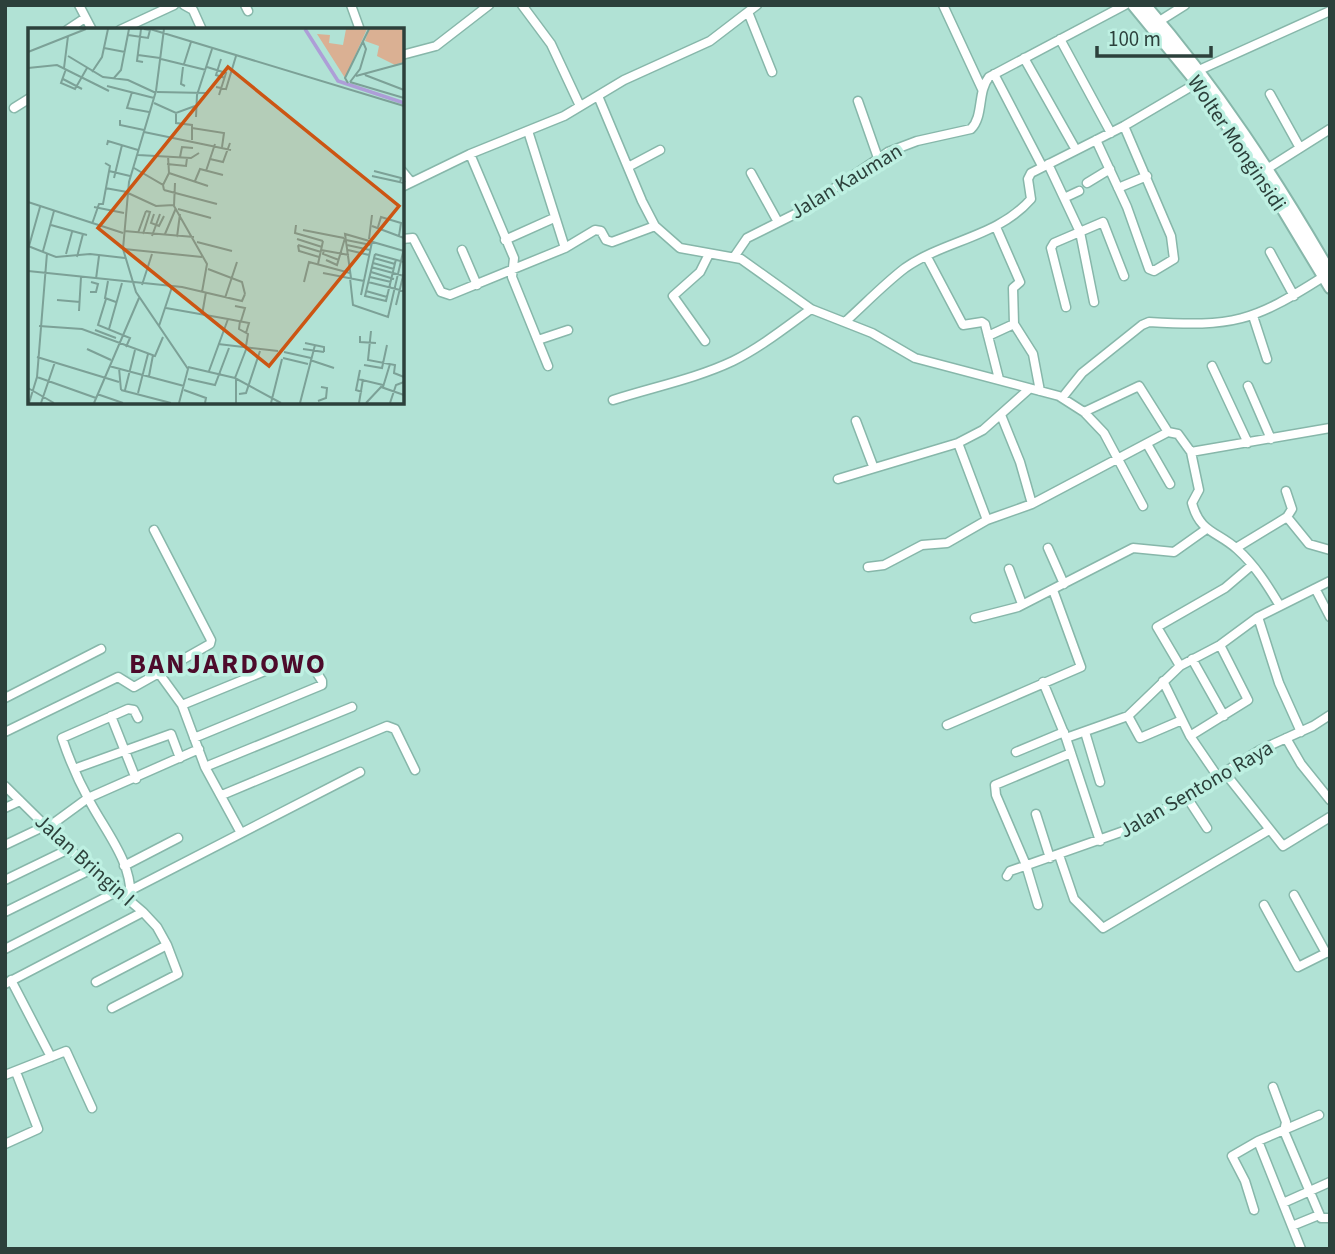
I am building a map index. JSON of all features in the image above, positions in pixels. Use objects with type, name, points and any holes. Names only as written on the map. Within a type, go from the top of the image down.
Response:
[{"type":"main road","name":"Wolter Monginsidi","points":[[1133,5],[1197,77],[1327,275]]},
{"type":"main road","name":"Wolter Monginsidi","points":[[1144,5],[1267,169],[1327,275],[1330,289]]},
{"type":"street","points":[[79,5],[91,28]]},
{"type":"street","points":[[124,28],[173,5]]},
{"type":"street","points":[[184,5],[193,10],[201,28]]},
{"type":"street","points":[[351,5],[359,28]]},
{"type":"street","points":[[404,54],[436,46],[489,5]]},
{"type":"street","points":[[522,5],[551,44],[580,106]]},
{"type":"street","points":[[407,184],[470,154],[528,131],[580,106],[624,80],[710,41],[757,5]]},
{"type":"street","points":[[943,5],[982,89]]},
{"type":"street","name":"Jalan Kauman","points":[[734,257],[747,238],[799,212],[878,158],[908,144],[971,129],[976,122],[982,89],[994,74],[1125,5]]},
{"type":"street","points":[[1158,22],[1185,5]]},
{"type":"street","points":[[845,322],[906,268],[996,227],[1031,199],[1028,177],[1045,165],[1124,126],[1197,77],[1330,11]]},
{"type":"street","points":[[748,12],[772,72]]},
{"type":"street","points":[[70,28],[85,18]]},
{"type":"street","points":[[1060,39],[1111,133]]},
{"type":"street","points":[[1024,58],[1076,150]]},
{"type":"street","points":[[994,74],[1065,198],[1080,232],[1094,302]]},
{"type":"street","points":[[1270,93],[1300,148]]},
{"type":"street","points":[[598,96],[655,226],[680,248],[734,257],[811,309],[845,322],[915,358],[1062,398],[1084,412],[1104,433],[1143,506]]},
{"type":"street","points":[[14,108],[28,99]]},
{"type":"street","points":[[859,101],[878,158]]},
{"type":"street","points":[[1096,140],[1150,269],[1154,271],[1173,262],[1171,236],[1124,126]]},
{"type":"street","points":[[528,131],[565,248]]},
{"type":"street","points":[[1267,169],[1329,131]]},
{"type":"street","points":[[628,167],[660,150]]},
{"type":"street","points":[[470,154],[515,264],[512,270],[548,366]]},
{"type":"street","points":[[1087,183],[1110,169]]},
{"type":"street","points":[[751,173],[778,222]]},
{"type":"street","points":[[1118,188],[1147,176]]},
{"type":"street","points":[[1065,198],[1079,191]]},
{"type":"street","points":[[505,240],[554,218]]},
{"type":"street","points":[[1066,307],[1051,248],[1054,243],[1103,222],[1124,276]]},
{"type":"street","points":[[404,239],[413,238],[445,295],[477,285],[565,248],[595,230],[601,231],[606,240],[612,242],[655,226]]},
{"type":"street","points":[[996,227],[1020,282],[1013,288],[1014,324],[1033,354],[1040,391]]},
{"type":"street","points":[[462,250],[477,285]]},
{"type":"street","points":[[1270,252],[1294,296]]},
{"type":"street","points":[[705,341],[673,296],[700,272],[709,254]]},
{"type":"street","points":[[927,257],[962,324],[982,322],[999,379]]},
{"type":"street","points":[[1062,398],[1082,373],[1149,322],[1204,326],[1253,316],[1294,296],[1327,275]]},
{"type":"street","points":[[613,400],[698,376],[733,361],[811,309]]},
{"type":"street","points":[[1253,316],[1268,359]]},
{"type":"street","points":[[988,336],[1014,324]]},
{"type":"street","points":[[538,340],[568,330]]},
{"type":"street","points":[[1212,366],[1248,443]]},
{"type":"street","points":[[1084,412],[1139,386],[1168,432]]},
{"type":"street","points":[[1248,386],[1271,439]]},
{"type":"street","points":[[838,479],[873,466],[958,443],[978,433],[1028,390]]},
{"type":"street","points":[[1001,415],[1020,461],[1032,503]]},
{"type":"street","points":[[856,421],[873,466]]},
{"type":"street","points":[[1191,452],[1330,428]]},
{"type":"street","points":[[867,567],[884,565],[922,545],[947,543],[987,520],[1032,503],[1117,461],[1168,432],[1178,434],[1191,452],[1199,490],[1192,503],[1205,530],[1236,548],[1252,565],[1280,606]]},
{"type":"street","points":[[958,443],[987,520]]},
{"type":"street","points":[[1147,444],[1170,484]]},
{"type":"street","points":[[1236,548],[1287,517],[1292,509],[1286,492]]},
{"type":"street","points":[[1287,517],[1309,544],[1330,550]]},
{"type":"street","points":[[5,732],[118,677],[131,688],[212,641],[154,530]]},
{"type":"street","points":[[975,618],[1022,604],[1054,590],[1133,548],[1174,552],[1205,530]]},
{"type":"street","points":[[1048,548],[1064,584]]},
{"type":"street","points":[[1181,666],[1157,627],[1226,588],[1252,565]]},
{"type":"street","points":[[1009,569],[1022,604]]},
{"type":"street","points":[[1016,751],[1065,735],[1085,732],[1128,716],[1181,666],[1220,645],[1258,617],[1330,581]]},
{"type":"street","points":[[947,725],[1081,667],[1054,590]]},
{"type":"street","points":[[1315,590],[1330,617]]},
{"type":"street","points":[[1258,617],[1279,683],[1301,732]]},
{"type":"street","points":[[1191,736],[1248,700],[1220,645]]},
{"type":"street","points":[[5,698],[101,649]]},
{"type":"street","points":[[183,705],[299,657],[310,662],[322,681],[321,685],[284,702],[194,738]]},
{"type":"street","points":[[1192,659],[1224,716]]},
{"type":"street","points":[[158,672],[183,705],[205,766],[241,832]]},
{"type":"street","points":[[1163,681],[1191,736],[1279,844],[1285,845],[1330,817]]},
{"type":"street","name":"Jalan Sentono Raya","points":[[1042,682],[1065,735],[1100,841],[1138,826],[1260,750],[1301,732],[1330,715]]},
{"type":"street","points":[[205,766],[352,707]]},
{"type":"street","points":[[130,900],[131,890],[124,866],[74,769],[63,738],[132,709],[138,718]]},
{"type":"street","points":[[111,716],[136,779]]},
{"type":"street","points":[[1128,716],[1140,738],[1182,720]]},
{"type":"street","points":[[222,795],[387,726],[395,729],[415,770]]},
{"type":"street","points":[[1085,732],[1100,782]]},
{"type":"street","points":[[74,769],[171,734],[180,758]]},
{"type":"street","points":[[1286,738],[1301,764],[1330,800]]},
{"type":"street","points":[[5,845],[51,824],[88,798],[199,749]]},
{"type":"street","points":[[1038,905],[1026,865],[996,795],[995,785],[1071,753]]},
{"type":"street","points":[[131,890],[359,772]]},
{"type":"street","name":"Jalan Bringin I","points":[[5,786],[51,824],[69,849],[143,912],[8,982]]},
{"type":"street","points":[[1186,796],[1207,828]]},
{"type":"street","points":[[5,808],[20,801]]},
{"type":"street","points":[[1036,814],[1050,858]]},
{"type":"street","points":[[1059,855],[1074,899],[1103,928],[1269,830]]},
{"type":"street","points":[[124,866],[178,838]]},
{"type":"street","points":[[1007,876],[1010,871],[1100,841]]},
{"type":"street","points":[[5,880],[69,849]]},
{"type":"street","points":[[5,912],[92,869]]},
{"type":"street","points":[[5,948],[118,891]]},
{"type":"street","points":[[1264,905],[1298,967],[1328,953],[1294,895]]},
{"type":"street","points":[[112,1008],[178,974],[157,927],[143,912]]},
{"type":"street","points":[[96,982],[167,946]]},
{"type":"street","points":[[8,982],[51,1057]]},
{"type":"street","points":[[5,1075],[66,1051],[93,1108]]},
{"type":"street","points":[[5,1144],[38,1129],[16,1072]]},
{"type":"street","points":[[1273,1087],[1286,1122],[1284,1131],[1319,1215],[1323,1220],[1330,1218]]},
{"type":"street","points":[[1254,1210],[1245,1181],[1233,1158],[1236,1153],[1319,1115]]},
{"type":"street","points":[[1258,1141],[1301,1249]]},
{"type":"street","points":[[1283,1203],[1330,1182]]},
{"type":"street","points":[[1292,1226],[1319,1215]]},
{"type":"district","name":"BANJARDOWO","points":[[228,664]]}]
